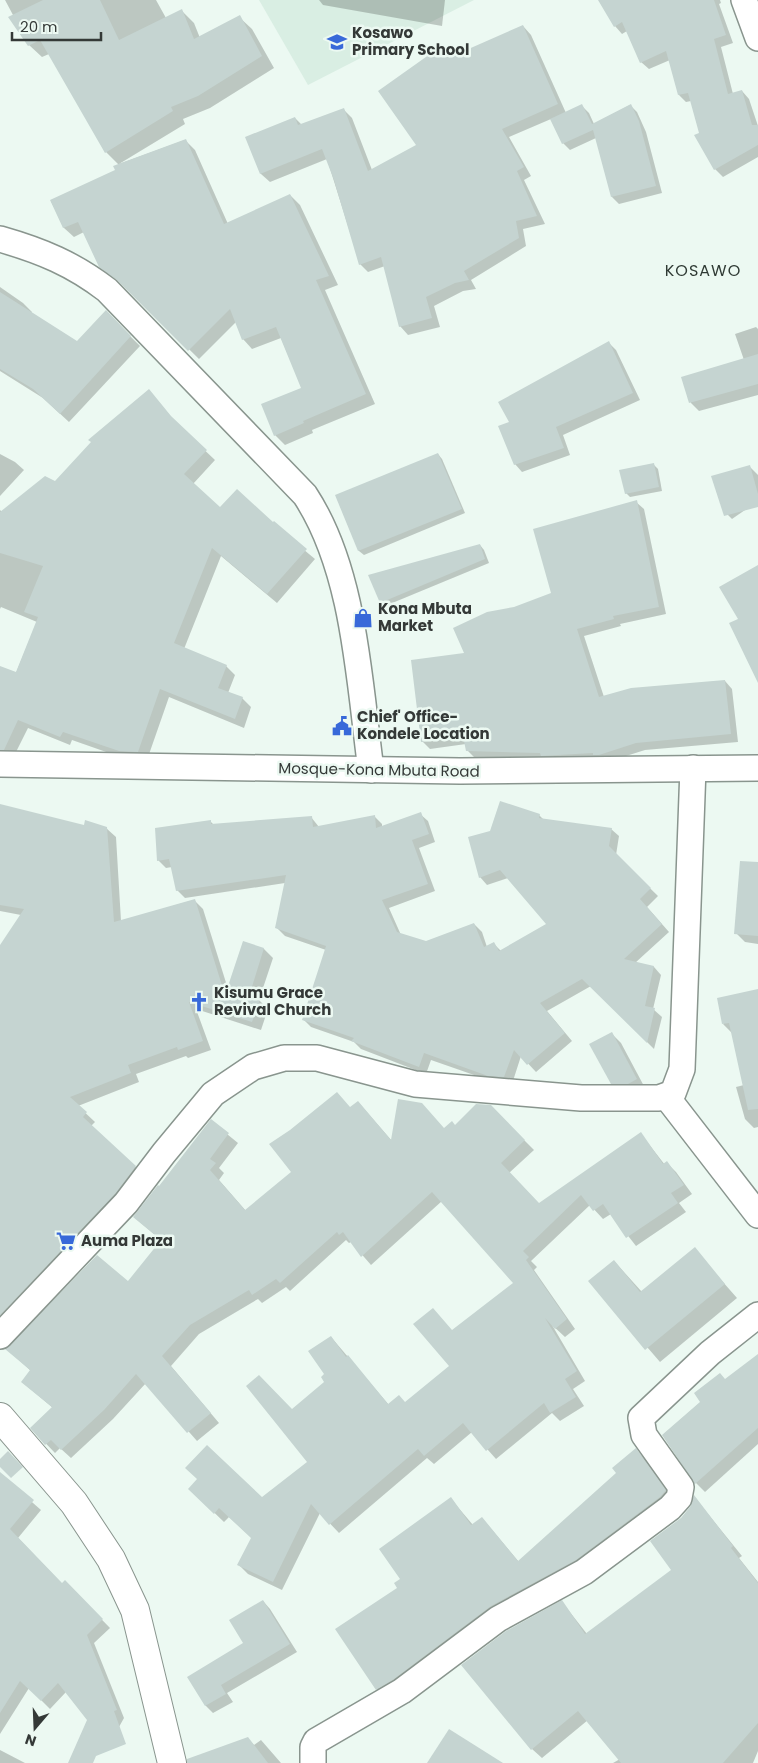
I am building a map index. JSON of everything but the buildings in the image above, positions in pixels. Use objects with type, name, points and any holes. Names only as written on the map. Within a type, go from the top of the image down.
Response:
[{"type":"street","points":[[744,0],[758,38]]},
{"type":"street","points":[[0,239],[27,247],[80,270],[107,290],[305,495],[318,516],[332,548],[341,578],[354,647],[371,770]]},
{"type":"street","name":"Mosque-Kona Mbuta Road","points":[[0,764],[371,770],[758,768]]},
{"type":"street","points":[[0,1336],[126,1203],[213,1094],[253,1067],[284,1058],[317,1058],[415,1084],[581,1098],[659,1098],[666,1096],[677,1088],[682,1069],[693,768]]},
{"type":"street","points":[[666,1096],[758,1215]]},
{"type":"street","points":[[313,1763],[313,1747],[316,1741],[402,1691],[498,1619],[584,1572],[670,1508],[679,1498],[681,1487],[679,1481],[644,1435],[641,1418],[710,1353],[758,1315]]},
{"type":"street","points":[[0,1417],[74,1503],[111,1559],[135,1610],[172,1763]]},
{"type":"shaded area","name":"Kosawo Primary School","points":[[259,0],[474,0],[308,85]]},
{"type":"place","name":"Kosawo Primary School","points":[[337,42]]},
{"type":"place","name":"Kona Mbuta Market","points":[[363,618]]},
{"type":"place","name":"Chief' Office- Kondele Location","points":[[342,726]]},
{"type":"place","name":"Kisumu Grace Revival Church","points":[[199,1002]]},
{"type":"place","name":"Auma Plaza","points":[[66,1241]]},
{"type":"district","name":"KOSAWO","points":[[703,270]]}]
